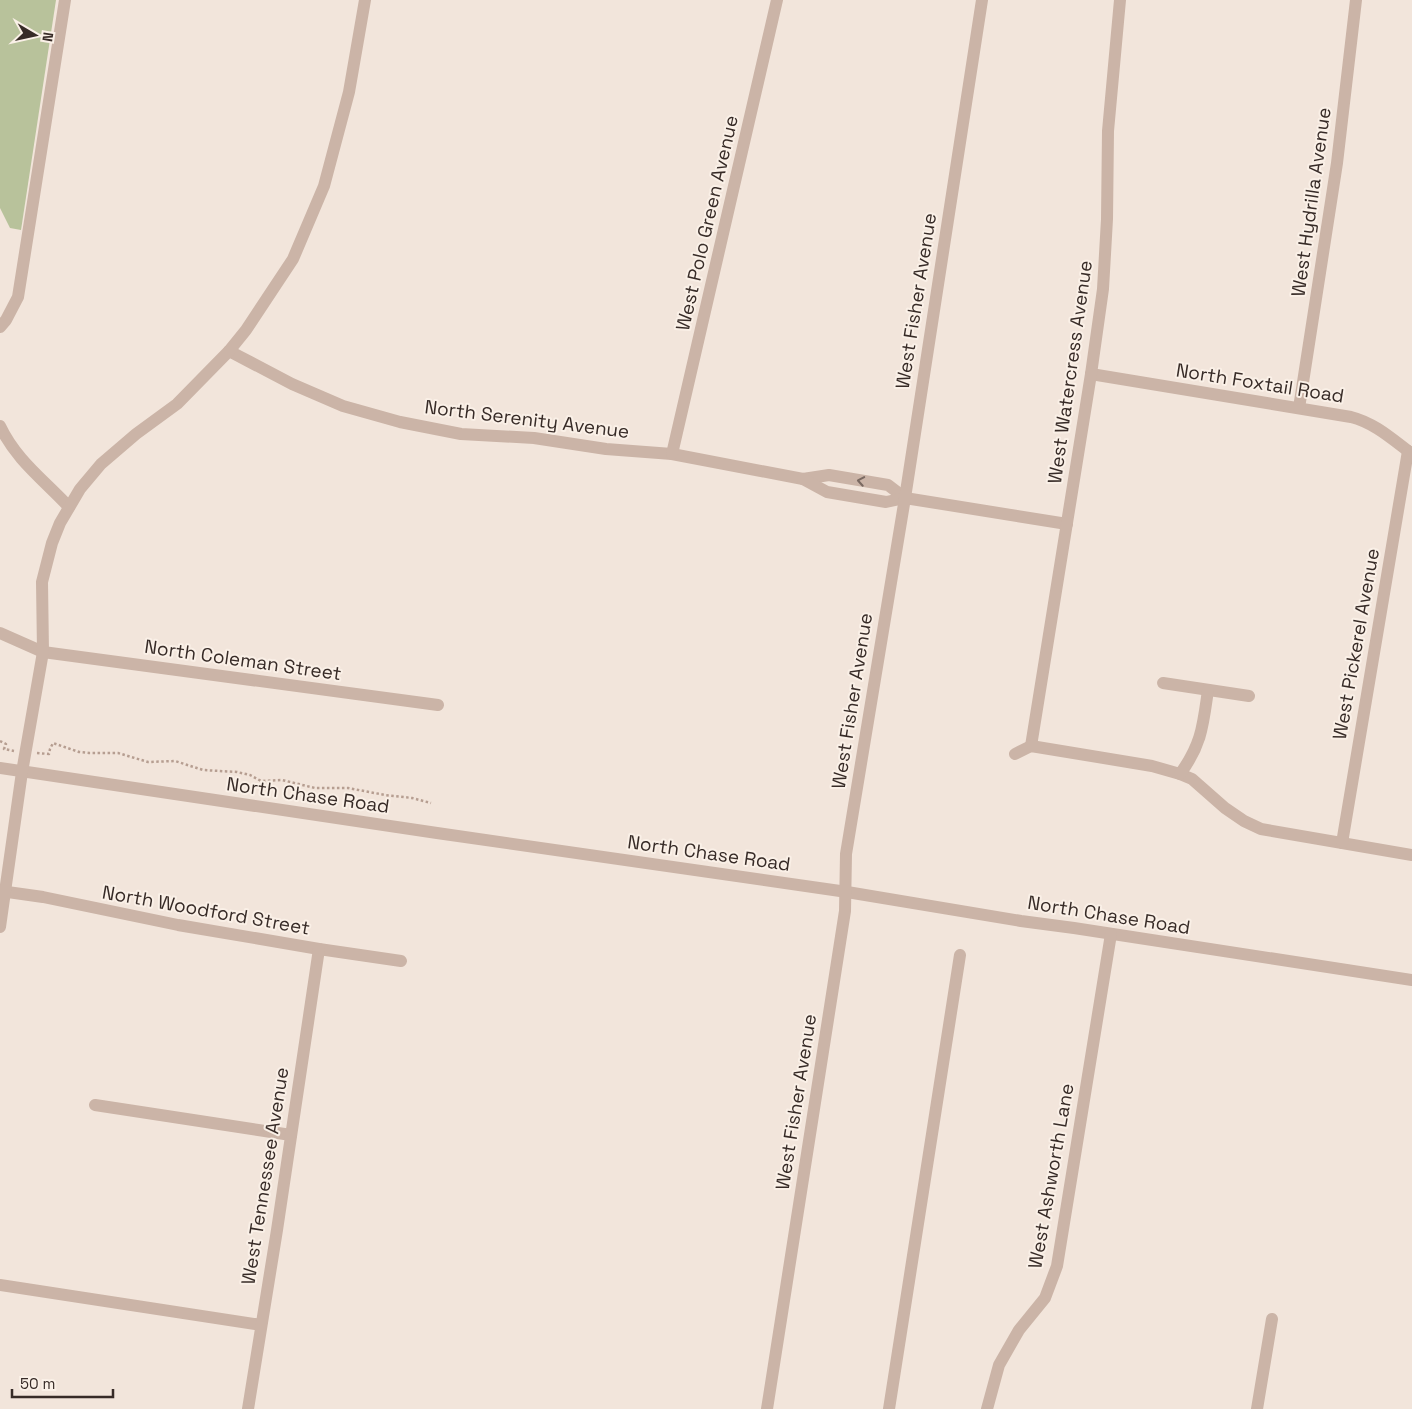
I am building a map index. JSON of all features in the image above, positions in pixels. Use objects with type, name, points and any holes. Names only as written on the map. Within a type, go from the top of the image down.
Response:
[{"type":"street","points":[[0,327],[6,320],[18,297],[65,0]]},
{"type":"street","points":[[0,927],[3,892],[43,652],[42,582],[52,543],[60,523],[90,475],[125,443],[177,404],[229,351],[246,330],[293,259],[324,186],[349,92],[365,0]]},
{"type":"street","name":"West Polo Green Avenue","points":[[672,454],[777,0]]},
{"type":"street","name":"West Fisher Avenue","points":[[767,1409],[845,911],[846,854],[905,498],[982,0]]},
{"type":"street","name":"West Watercress Avenue","points":[[1031,746],[1103,289],[1107,219],[1108,131],[1120,0]]},
{"type":"street","name":"West Hydrilla Avenue","points":[[1299,408],[1337,163],[1356,0]]},
{"type":"street","name":"North Serenity Avenue","points":[[229,351],[292,384],[343,406],[400,422],[461,434],[534,438],[606,449],[672,454],[803,479],[827,492],[886,502],[905,498],[1067,524]]},
{"type":"street","name":"North Foxtail Road","points":[[1091,374],[1365,420],[1410,453]]},
{"type":"street","points":[[0,426],[7,440],[31,471],[69,507]]},
{"type":"street","name":"West Pickerel Avenue","points":[[1342,844],[1410,453]]},
{"type":"street","name":"North Coleman Street","points":[[0,633],[43,652],[438,705]]},
{"type":"street","points":[[1163,683],[1249,696]]},
{"type":"street","points":[[1180,774],[1192,757],[1200,738],[1208,690]]},
{"type":"street","points":[[1015,754],[1031,746],[1152,766],[1192,779],[1225,808],[1244,821],[1261,829],[1412,855]]},
{"type":"street","name":"North Chase Road","points":[[0,768],[437,834],[846,892],[1412,980]]},
{"type":"street","name":"North Woodford Street","points":[[3,892],[43,897],[145,919],[401,961]]},
{"type":"street","name":"West Ashworth Lane","points":[[987,1409],[999,1365],[1020,1330],[1045,1298],[1057,1266],[1112,934]]},
{"type":"street","name":"West Tennessee Avenue","points":[[248,1409],[319,949]]},
{"type":"street","points":[[889,1409],[960,955]]},
{"type":"street","points":[[95,1105],[291,1135]]},
{"type":"street","points":[[0,1285],[260,1325]]},
{"type":"street","points":[[1257,1409],[1272,1318]]},
{"type":"path","points":[[0,741],[6,744],[4,749]]},
{"type":"path","points":[[49,754],[53,743],[89,753],[118,753],[148,762],[175,762],[203,770],[237,772],[250,775],[261,781],[282,780],[315,788],[348,788],[385,796],[412,798],[431,803]]},
{"type":"green space","points":[[0,0],[56,0],[21,230],[10,228],[0,208]]}]
